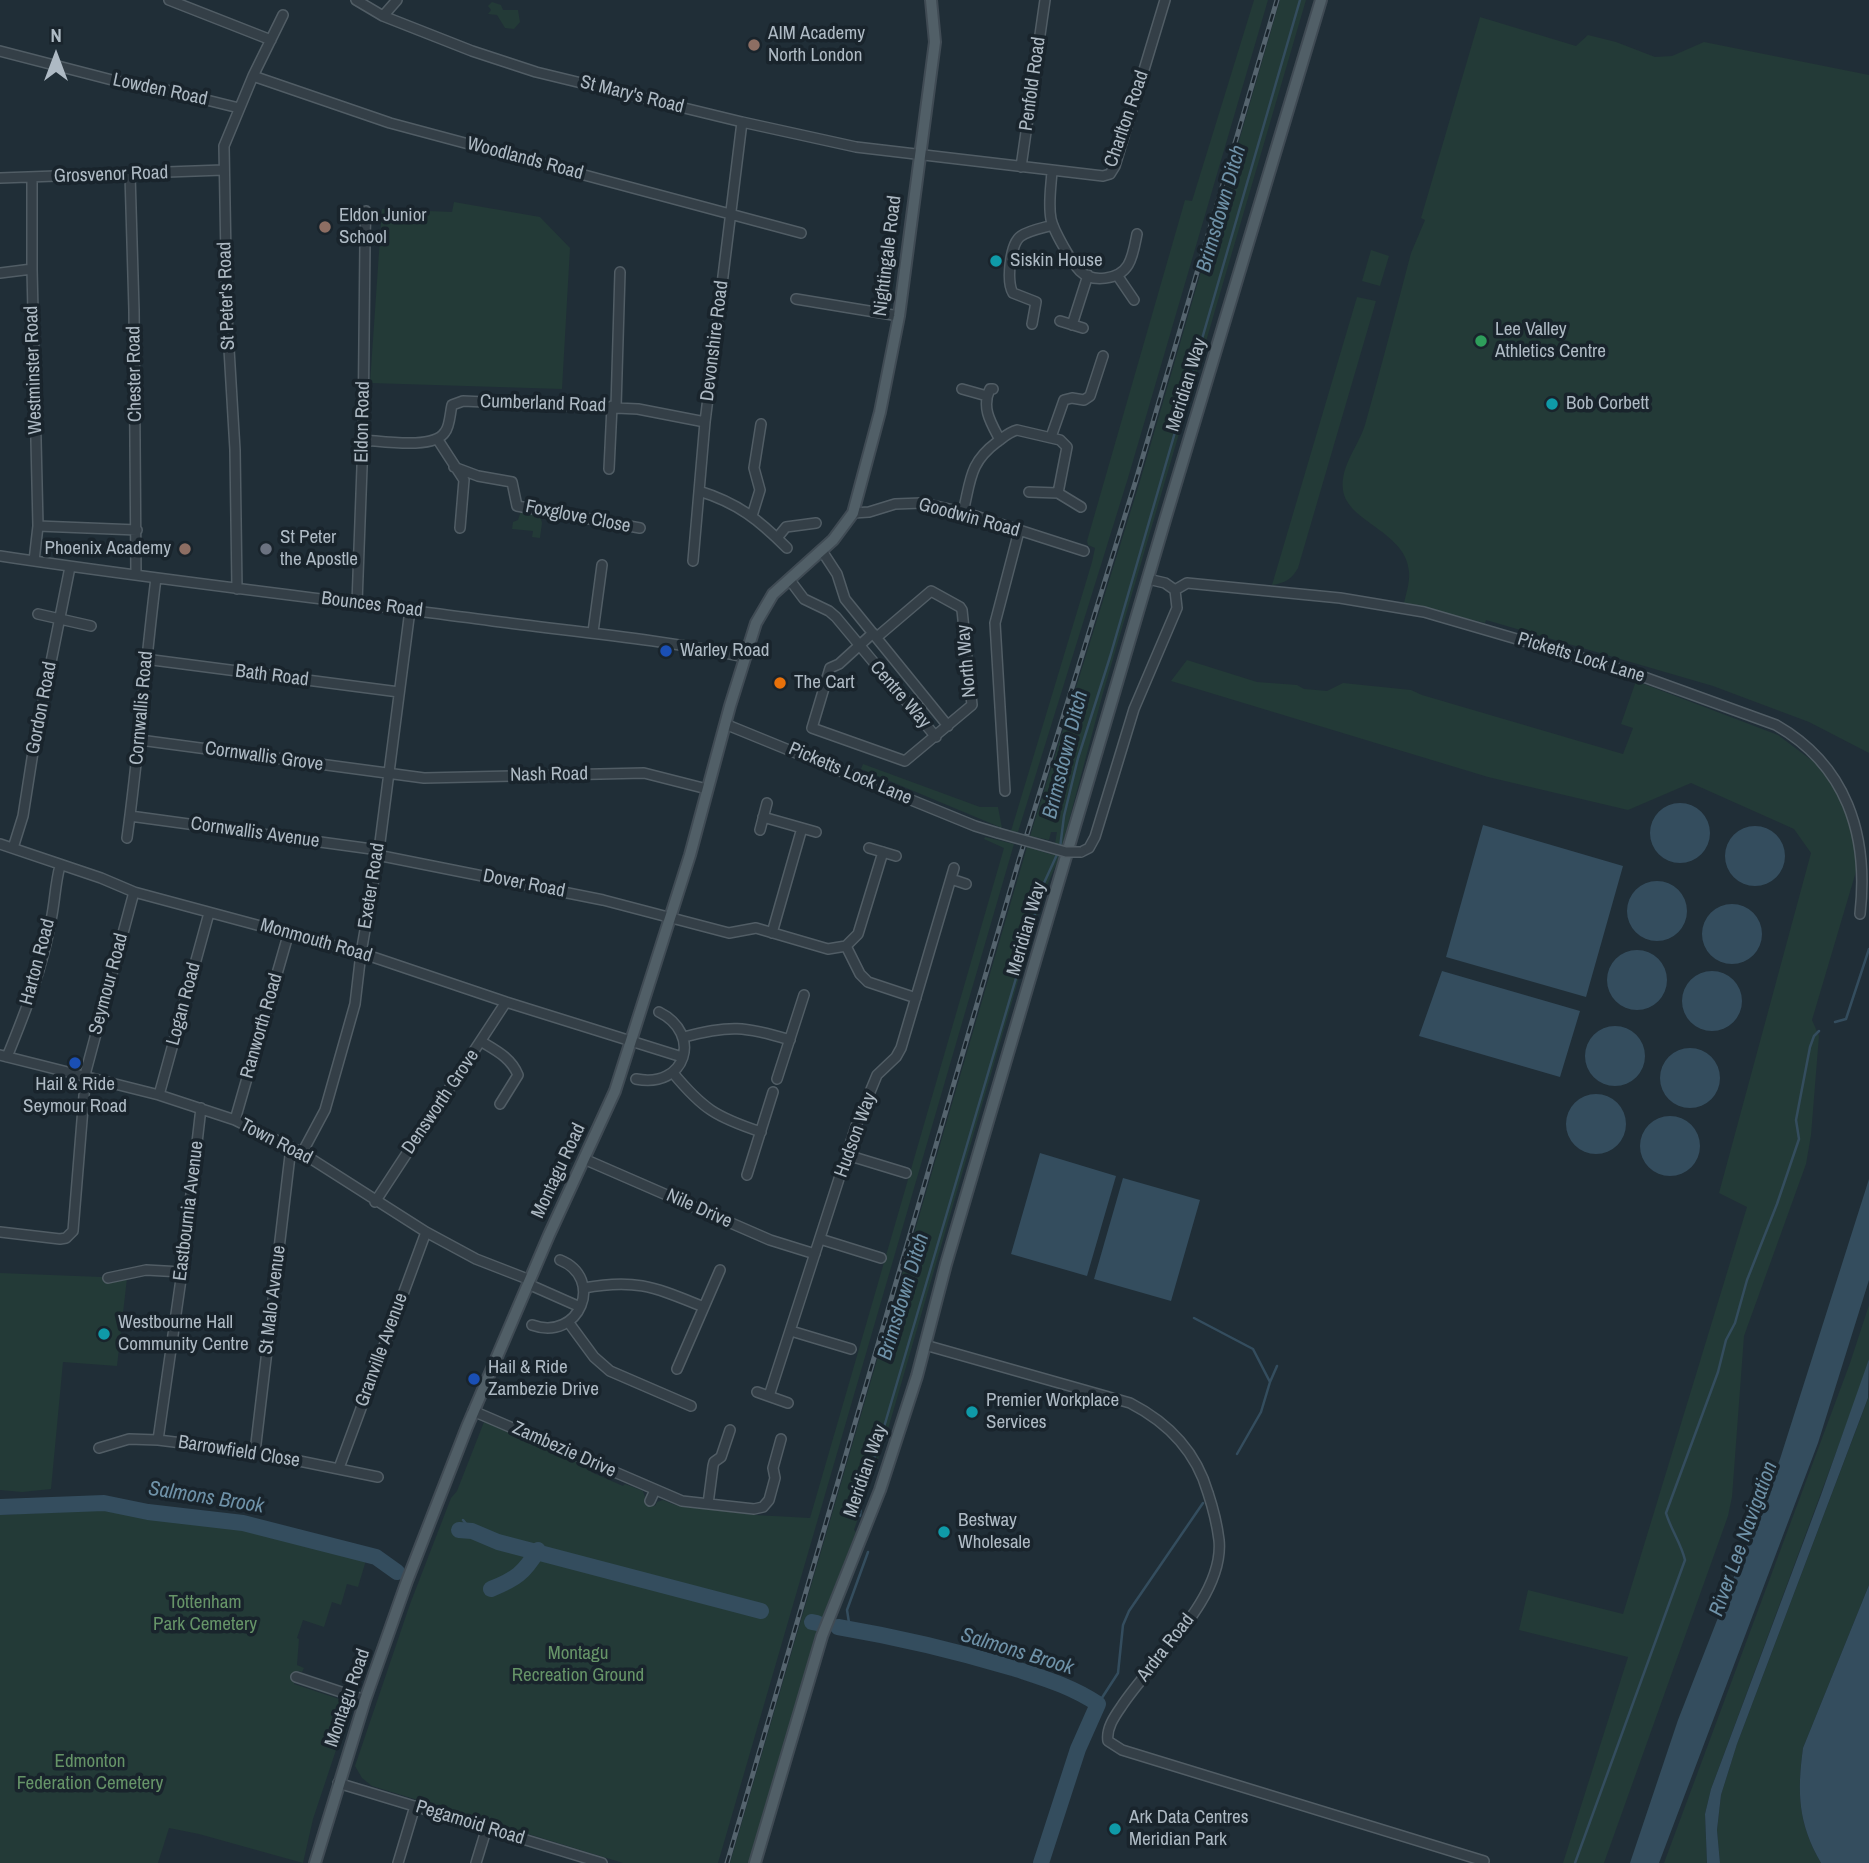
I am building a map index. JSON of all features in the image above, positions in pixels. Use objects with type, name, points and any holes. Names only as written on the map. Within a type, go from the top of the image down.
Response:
[{"type":"main road","name":"Nightingale Road","points":[[853,513],[880,412],[899,316],[935,42],[931,0]]},
{"type":"main road","name":"Meridian Way","points":[[755,1863],[822,1636],[880,1490],[925,1345],[946,1264],[1321,0]]},
{"type":"main road","name":"Montagu Road","points":[[315,1863],[365,1700],[407,1581],[473,1411],[615,1091],[690,855],[744,657],[761,611],[773,594],[833,540],[853,513]]},
{"type":"street","points":[[170,0],[271,40]]},
{"type":"street","name":"St Mary's Road","points":[[356,0],[383,16],[472,51],[536,72],[856,148],[919,155]]},
{"type":"street","points":[[383,16],[397,0]]},
{"type":"street","name":"Penfold Road","points":[[1021,167],[1045,0]]},
{"type":"street","name":"Charlton Road","points":[[919,155],[1102,176],[1112,172],[1165,0]]},
{"type":"street","name":"St Peter's Road","points":[[237,589],[224,146],[253,76],[283,15]]},
{"type":"street","name":"Lowden Road","points":[[0,51],[116,81],[239,108]]},
{"type":"street","name":"Woodlands Road","points":[[253,76],[390,123],[801,233]]},
{"type":"street","name":"Devonshire Road","points":[[693,561],[705,422],[742,122]]},
{"type":"street","name":"Grosvenor Road","points":[[0,178],[223,170]]},
{"type":"street","points":[[1052,171],[1050,212],[1053,225],[1080,271],[1107,278],[1117,275],[1128,265],[1138,234]]},
{"type":"street","name":"Chester Road","points":[[130,174],[136,575]]},
{"type":"street","name":"Westminster Road","points":[[32,178],[38,526],[34,561]]},
{"type":"street","name":"Eldon Road","points":[[357,603],[363,440],[366,211]]},
{"type":"street","points":[[1032,324],[1036,302],[1013,293],[1009,284],[1013,247],[1023,235],[1053,225]]},
{"type":"street","points":[[0,273],[32,269]]},
{"type":"street","points":[[609,469],[620,272]]},
{"type":"street","points":[[1072,325],[1088,275]]},
{"type":"street","points":[[1117,275],[1134,300]]},
{"type":"street","points":[[796,299],[899,316]]},
{"type":"street","points":[[1060,321],[1083,328]]},
{"type":"street","points":[[1051,437],[1061,404],[1067,398],[1087,399],[1103,356]]},
{"type":"street","points":[[1085,368],[1098,371]]},
{"type":"street","points":[[962,389],[990,393],[986,411],[1000,440]]},
{"type":"street","name":"Cumberland Road","points":[[438,440],[446,432],[452,405],[463,401],[638,409],[705,422]]},
{"type":"street","points":[[752,516],[760,490],[754,468],[761,424]]},
{"type":"street","points":[[963,512],[975,464],[985,451],[1017,430],[1060,440],[1067,447],[1058,493]]},
{"type":"street","points":[[363,440],[425,443],[438,440],[464,480],[460,527]]},
{"type":"street","name":"Foxglove Close","points":[[454,467],[478,476],[512,482],[517,506],[640,528]]},
{"type":"street","points":[[699,491],[725,499],[752,516],[787,548]]},
{"type":"street","points":[[1029,492],[1058,493],[1081,507]]},
{"type":"street","name":"Goodwin Road","points":[[853,513],[865,513],[895,504],[914,502],[963,512],[1084,551]]},
{"type":"street","points":[[778,538],[786,527],[817,523]]},
{"type":"street","points":[[38,526],[136,530]]},
{"type":"street","points":[[1005,790],[995,623],[1019,531]]},
{"type":"street","name":"Centre Way","points":[[789,579],[804,598],[836,617],[936,737],[948,726],[845,599],[837,574],[822,551]]},
{"type":"street","name":"Bounces Road","points":[[0,556],[237,589],[593,632],[712,649],[744,657]]},
{"type":"street","points":[[593,632],[602,565]]},
{"type":"street","name":"Gordon Road","points":[[13,848],[23,817],[33,752],[70,567]]},
{"type":"street","name":"Cornwallis Road","points":[[127,838],[156,578]]},
{"type":"street","points":[[1148,579],[1165,583],[1175,590]]},
{"type":"street","name":"Picketts Lock Lane","points":[[725,724],[975,826],[1066,852],[1081,852],[1089,848],[1095,837],[1134,709],[1177,608],[1175,590],[1187,583],[1340,598],[1424,612],[1630,672],[1765,720],[1808,747],[1836,778],[1853,805],[1865,848],[1866,901],[1860,914]]},
{"type":"street","name":"North Way","points":[[875,635],[931,591],[960,607],[972,705],[948,726]]},
{"type":"street","name":"Exeter Road","points":[[302,1153],[325,1110],[355,1004],[410,610]]},
{"type":"street","points":[[38,614],[91,626]]},
{"type":"street","points":[[875,635],[830,668],[812,728],[905,761],[936,737]]},
{"type":"street","name":"Bath Road","points":[[145,659],[399,692]]},
{"type":"street","name":"Cornwallis Grove","points":[[140,740],[388,774]]},
{"type":"street","name":"Nash Road","points":[[388,774],[424,778],[645,773],[707,789]]},
{"type":"street","points":[[760,830],[767,803]]},
{"type":"street","name":"Cornwallis Avenue","points":[[130,816],[378,852]]},
{"type":"street","points":[[763,817],[816,832]]},
{"type":"street","points":[[772,933],[802,828]]},
{"type":"street","name":"Monmouth Road","points":[[0,844],[134,892],[361,953],[506,1002],[682,1056]]},
{"type":"street","points":[[869,848],[895,856]]},
{"type":"street","name":"Dover Road","points":[[378,852],[603,900],[732,933],[756,928],[828,949],[846,946]]},
{"type":"street","points":[[883,852],[858,934],[846,946],[860,974],[869,982],[916,998]]},
{"type":"street","name":"Harton Road","points":[[4,1056],[29,1002],[51,920],[54,887],[60,866]]},
{"type":"street","name":"Hudson Way","points":[[769,1396],[847,1154],[877,1075],[899,1053],[954,868]]},
{"type":"street","points":[[951,879],[966,884]]},
{"type":"street","name":"Seymour Road","points":[[0,1232],[60,1239],[66,1238],[73,1231],[85,1076],[134,892]]},
{"type":"street","name":"Logan Road","points":[[159,1095],[209,913]]},
{"type":"street","name":"Ranworth Road","points":[[235,1121],[289,932]]},
{"type":"street","points":[[777,1079],[804,995]]},
{"type":"street","name":"Densworth Grove","points":[[375,1202],[506,1002]]},
{"type":"street","points":[[636,1079],[653,1081],[673,1073],[682,1056],[684,1037],[673,1020],[659,1012]]},
{"type":"street","points":[[684,1037],[735,1027],[758,1030],[790,1040]]},
{"type":"street","points":[[482,1042],[513,1063],[518,1075],[500,1104]]},
{"type":"street","name":"Town Road","points":[[4,1056],[159,1095],[235,1121],[302,1153],[425,1232],[580,1307]]},
{"type":"street","points":[[673,1073],[697,1101],[714,1114],[761,1132]]},
{"type":"street","points":[[747,1175],[773,1092]]},
{"type":"street","name":"Eastbournia Avenue","points":[[158,1440],[182,1272],[201,1108]]},
{"type":"street","name":"St Malo Avenue","points":[[255,1452],[291,1147]]},
{"type":"street","points":[[847,1154],[906,1173]]},
{"type":"street","name":"Nile Drive","points":[[584,1159],[770,1240],[815,1254]]},
{"type":"street","name":"Granville Avenue","points":[[339,1468],[425,1232]]},
{"type":"street","points":[[820,1239],[881,1258]]},
{"type":"street","points":[[532,1325],[551,1329],[569,1323],[580,1307],[584,1288],[579,1274],[560,1260]]},
{"type":"street","points":[[108,1278],[146,1270],[182,1272]]},
{"type":"street","points":[[677,1369],[720,1270]]},
{"type":"street","points":[[584,1288],[622,1283],[644,1284],[704,1307]]},
{"type":"street","points":[[569,1323],[594,1357],[610,1371],[691,1406]]},
{"type":"street","points":[[790,1331],[851,1349]]},
{"type":"street","name":"Ardra Road","points":[[925,1345],[1108,1396],[1148,1412],[1178,1437],[1194,1458],[1205,1480],[1219,1542],[1206,1592],[1189,1621],[1126,1698],[1109,1727],[1108,1741],[1122,1750],[1484,1861]]},
{"type":"street","points":[[757,1392],[789,1402]]},
{"type":"street","name":"Zambezie Drive","points":[[473,1411],[682,1501],[754,1509],[763,1507],[769,1500],[775,1478],[773,1468],[781,1439]]},
{"type":"street","points":[[708,1504],[712,1466],[721,1457],[730,1430]]},
{"type":"street","name":"Barrowfield Close","points":[[99,1448],[129,1438],[158,1440],[255,1452],[378,1477]]},
{"type":"street","points":[[650,1501],[655,1490]]},
{"type":"street","points":[[296,1677],[365,1700]]},
{"type":"street","name":"Pegamoid Road","points":[[338,1783],[603,1863]]},
{"type":"street","points":[[398,1863],[415,1806]]},
{"type":"street","points":[[476,1863],[487,1828]]},
{"type":"green space","points":[[1254,0],[1268,0],[1128,478],[1018,832],[1011,831],[1092,562],[1095,548],[1088,545],[1087,541],[1185,200],[1192,201]]},
{"type":"green space","points":[[1280,0],[1306,0],[1103,693],[1059,858],[1043,895],[886,1436],[854,1530],[856,1532],[818,1629],[749,1863],[730,1863],[1027,847],[1053,855],[1057,832],[1051,832],[1049,840],[1030,836],[1140,481]]},
{"type":"green space","points":[[492,2],[501,5],[503,10],[518,10],[520,22],[514,29],[505,28],[497,15],[488,14],[491,10],[488,6]]},
{"type":"green space","points":[[1480,17],[1576,46],[1588,35],[1655,57],[1672,56],[1704,42],[1869,75],[1869,753],[1809,722],[1713,686],[1486,620],[1485,623],[1404,603],[1409,576],[1406,558],[1388,537],[1355,511],[1347,501],[1343,490],[1344,473],[1365,425],[1411,253],[1425,220],[1421,218]]},
{"type":"green space","points":[[454,202],[540,217],[570,248],[562,389],[370,383],[382,209],[452,212]]},
{"type":"green space","points":[[1371,250],[1389,256],[1380,286],[1362,281]]},
{"type":"green space","points":[[1357,297],[1376,301],[1298,568],[1288,580],[1272,585]]},
{"type":"green space","points":[[521,511],[539,512],[542,523],[540,538],[532,537],[533,531],[512,529],[513,522],[518,520]]},
{"type":"green space","points":[[1187,660],[1257,682],[1297,685],[1304,689],[1327,691],[1343,683],[1411,690],[1623,754],[1633,728],[1621,724],[1636,681],[1778,735],[1814,762],[1839,792],[1860,858],[1812,1020],[1819,1036],[1806,1164],[1744,1336],[1732,1497],[1728,1516],[1604,1863],[1563,1863],[1628,1657],[1519,1630],[1528,1590],[1623,1614],[1747,1207],[1719,1193],[1811,853],[1794,829],[1691,783],[1628,810],[1488,777],[1171,681]]},
{"type":"green space","points":[[863,764],[980,807],[998,807],[1002,828],[861,769]]},
{"type":"green space","name":"Montagu Recreation Ground","points":[[985,837],[1014,844],[718,1863],[623,1863],[372,1786],[362,1778],[355,1766],[410,1604],[484,1422],[589,1467],[591,1472],[623,1486],[625,1484],[643,1491],[644,1501],[655,1506],[663,1500],[675,1505],[755,1515],[810,1518],[1004,848],[984,839]]},
{"type":"green space","points":[[0,1273],[127,1278],[117,1366],[63,1362],[51,1489],[22,1492],[0,1490]]},
{"type":"green space","points":[[1869,1305],[1869,1359],[1860,1388],[1711,1789],[1705,1814],[1707,1863],[1664,1863],[1850,1363]]},
{"type":"green space","points":[[1869,1396],[1869,1585],[1803,1748],[1801,1764],[1801,1807],[1813,1848],[1821,1863],[1720,1863],[1717,1830],[1721,1795],[1737,1744]]},
{"type":"green space","points":[[119,1507],[148,1514],[241,1525],[367,1557],[358,1587],[347,1584],[341,1605],[332,1602],[324,1627],[303,1620],[297,1638],[297,1665],[304,1668],[302,1672],[298,1671],[294,1684],[342,1700],[350,1708],[313,1819],[303,1863],[169,1828],[158,1863],[0,1863],[0,1515],[100,1510],[117,1513]]},
{"type":"water","points":[[1674,803],[1686,803],[1705,816],[1710,833],[1708,845],[1697,858],[1686,863],[1674,863],[1655,850],[1650,839],[1650,827],[1663,808]]},
{"type":"water","points":[[1483,825],[1623,866],[1586,997],[1446,957]]},
{"type":"water","points":[[1749,826],[1761,826],[1780,839],[1785,856],[1783,868],[1772,881],[1761,886],[1749,886],[1730,873],[1725,862],[1725,850],[1738,831]]},
{"type":"water","points":[[1651,881],[1663,881],[1682,894],[1687,911],[1685,923],[1674,936],[1663,941],[1651,941],[1632,928],[1627,917],[1627,905],[1640,886]]},
{"type":"water","points":[[1726,904],[1738,904],[1757,917],[1762,934],[1760,946],[1749,959],[1738,964],[1726,964],[1707,951],[1702,940],[1702,928],[1715,909]]},
{"type":"water","points":[[1631,950],[1643,950],[1662,963],[1667,980],[1665,992],[1654,1005],[1643,1010],[1631,1010],[1612,997],[1607,986],[1607,974],[1620,955]]},
{"type":"water","points":[[1442,971],[1580,1011],[1560,1077],[1419,1036]]},
{"type":"water","points":[[1706,971],[1718,971],[1734,979],[1740,989],[1740,1013],[1734,1023],[1718,1031],[1706,1031],[1690,1023],[1682,1007],[1682,995],[1690,979]]},
{"type":"water","points":[[1609,1026],[1621,1026],[1640,1039],[1645,1056],[1643,1068],[1632,1081],[1621,1086],[1609,1086],[1590,1073],[1585,1062],[1585,1050],[1598,1031]]},
{"type":"water","points":[[1690,1048],[1711,1057],[1720,1078],[1711,1099],[1690,1108],[1669,1099],[1660,1078],[1669,1057]]},
{"type":"water","points":[[1590,1094],[1602,1094],[1621,1107],[1626,1124],[1624,1136],[1613,1149],[1602,1154],[1590,1154],[1571,1141],[1566,1130],[1566,1118],[1579,1099]]},
{"type":"water","points":[[1670,1116],[1682,1118],[1695,1129],[1700,1146],[1698,1158],[1687,1171],[1670,1176],[1658,1174],[1645,1163],[1640,1146],[1642,1134],[1653,1121]]},
{"type":"water","points":[[1040,1153],[1116,1176],[1087,1276],[1011,1254]]},
{"type":"water","points":[[1123,1178],[1200,1200],[1171,1301],[1094,1279]]},
{"type":"water","points":[[1869,1179],[1869,1280],[1818,1443],[1659,1863],[1630,1863],[1678,1720],[1780,1459]]},
{"type":"water","points":[[1869,1359],[1868,1398],[1737,1744],[1721,1795],[1717,1830],[1720,1863],[1707,1863],[1705,1814],[1711,1789]]},
{"type":"water","points":[[1869,1585],[1869,1863],[1821,1863],[1808,1834],[1801,1807],[1803,1748]]},
{"type":"waterway","name":"Brimsdown Ditch","points":[[860,1516],[862,1495],[1044,883],[1060,848],[1064,816],[1078,758],[1110,657],[1300,0]]},
{"type":"waterway","points":[[1835,1022],[1846,1019],[1869,949]]},
{"type":"waterway","points":[[1575,1863],[1685,1560],[1666,1513],[1799,1139],[1796,1120],[1810,1047],[1819,1031]]},
{"type":"waterway","points":[[1194,1318],[1253,1349],[1270,1382],[1261,1412],[1237,1454]]},
{"type":"waterway","points":[[1270,1382],[1277,1366]]},
{"type":"waterway","name":"Salmons Brook","points":[[0,1507],[104,1503],[148,1512],[243,1523],[376,1557],[397,1572]]},
{"type":"waterway","points":[[1098,1704],[1118,1673],[1123,1625],[1129,1611],[1203,1503]]},
{"type":"waterway","points":[[463,1520],[472,1531]]},
{"type":"waterway","name":"Salmons Brook","points":[[459,1530],[472,1531],[498,1542],[761,1611]]},
{"type":"waterway","name":"Salmons Brook","points":[[491,1589],[519,1574],[538,1550]]},
{"type":"waterway","name":"Brimsdown Ditch","points":[[850,1629],[847,1610],[868,1552]]},
{"type":"waterway","name":"Salmons Brook","points":[[812,1622],[817,1623]]},
{"type":"waterway","name":"Salmons Brook","points":[[838,1627],[926,1645],[1013,1668],[1067,1687],[1098,1704],[1078,1749],[1041,1863]]},
{"type":"railway","points":[[727,1863],[1019,860],[1136,480],[1277,0]]},
{"type":"place","name":"AIM Academy North London","points":[[754,45]]},
{"type":"place","name":"Eldon Junior School","points":[[325,227]]},
{"type":"place","name":"Siskin House","points":[[996,261]]},
{"type":"place","name":"Lee Valley Athletics Centre","points":[[1481,341]]},
{"type":"place","name":"Bob Corbett","points":[[1552,404]]},
{"type":"place","name":"Phoenix Academy","points":[[185,549]]},
{"type":"place","name":"St Peter the Apostle","points":[[266,549]]},
{"type":"place","name":"Warley Road","points":[[666,651]]},
{"type":"place","name":"The Cart","points":[[780,683]]},
{"type":"place","name":"Hail & Ride Seymour Road","points":[[75,1063]]},
{"type":"place","name":"Westbourne Hall Community Centre","points":[[104,1334]]},
{"type":"place","name":"Hail & Ride Zambezie Drive","points":[[474,1379]]},
{"type":"place","name":"Premier Workplace Services","points":[[972,1412]]},
{"type":"place","name":"Bestway Wholesale","points":[[944,1532]]},
{"type":"place","name":"Ark Data Centres Meridian Park","points":[[1115,1829]]},
{"type":"water label","name":"River Lee Navigation","points":[[1744,1539]]},
{"type":"park label","name":"Tottenham Park Cemetery","points":[[205,1614]]},
{"type":"park label","name":"Edmonton Federation Cemetery","points":[[90,1773]]}]
